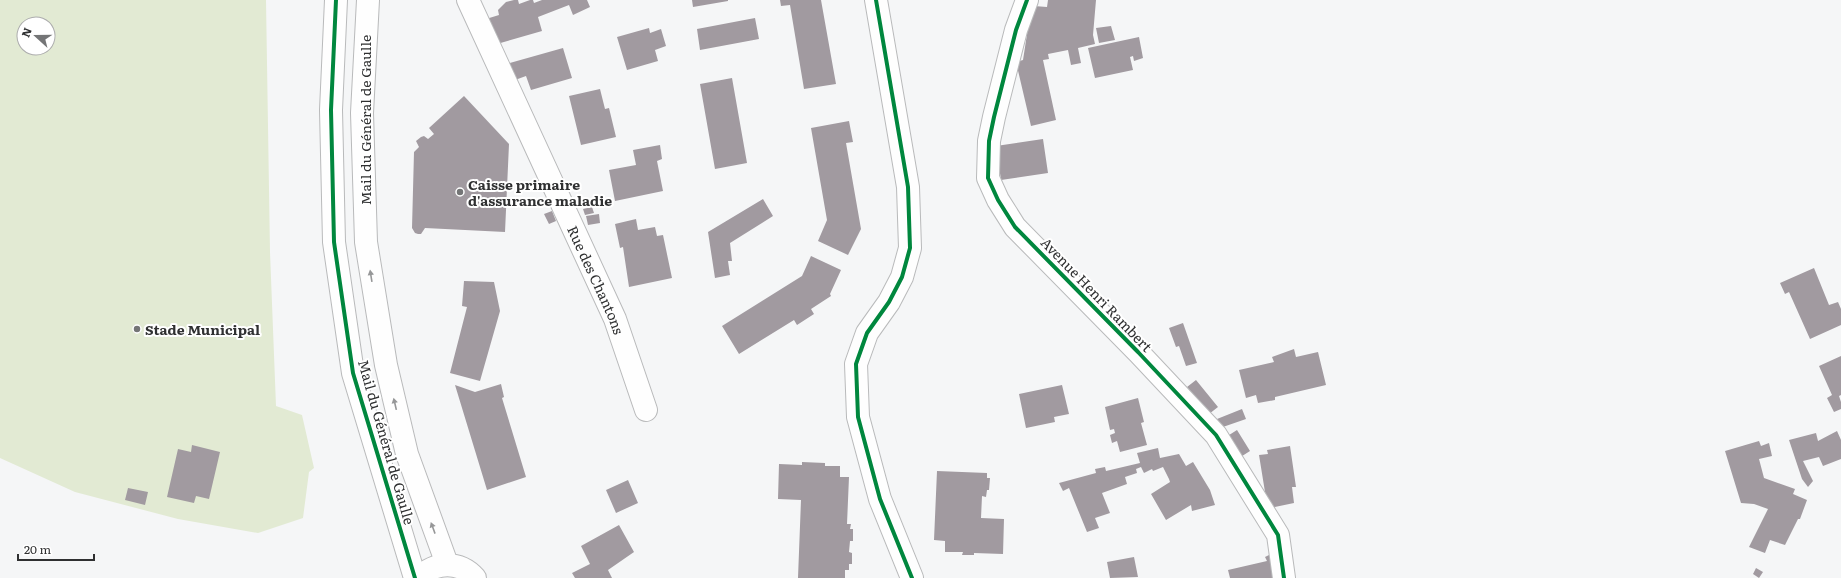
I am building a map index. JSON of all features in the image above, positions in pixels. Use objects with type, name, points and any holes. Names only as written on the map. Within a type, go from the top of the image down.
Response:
[{"type":"street","name":"Mail du Général de Gaulle","points":[[336,0],[331,110],[334,242],[353,373],[416,578]]},
{"type":"street","name":"Mail du Général de Gaulle","points":[[368,0],[362,113],[366,242],[386,365],[407,454],[447,564]]},
{"type":"street","name":"Rue des Chantons","points":[[468,0],[615,318],[646,410]]},
{"type":"street","points":[[876,0],[908,187],[910,248],[902,277],[889,302],[867,333],[856,364],[858,417],[880,499],[912,578]]},
{"type":"street","name":"Avenue Henri Rambert","points":[[1027,0],[1016,30],[994,117],[989,141],[988,178],[998,200],[1015,227],[1138,352],[1216,435],[1278,535],[1284,578]]},
{"type":"street","points":[[419,578],[424,572],[435,566],[447,564],[459,566],[470,572],[475,578]]},
{"type":"green space","name":"Stade Municipal","points":[[0,0],[266,0],[270,252],[276,406],[302,415],[314,468],[309,472],[303,518],[258,533],[178,519],[75,492],[0,458]]},
{"type":"building","points":[[518,0],[519,4],[530,0],[533,0],[534,3],[542,0],[587,0],[590,7],[573,15],[569,5],[538,17],[542,31],[497,44],[486,19],[499,15],[498,10],[506,2]]},
{"type":"building","points":[[692,0],[728,0],[728,1],[693,7]]},
{"type":"building","points":[[780,0],[821,0],[836,84],[804,89],[790,5],[781,6]]},
{"type":"building","points":[[1048,0],[1096,0],[1093,35],[1095,44],[1078,48],[1081,63],[1071,65],[1068,50],[1048,54],[1049,59],[1043,60],[1056,120],[1031,126],[1016,62],[1023,60],[1030,15],[1034,6],[1047,7]]},
{"type":"building","points":[[755,18],[759,39],[700,50],[697,29]]},
{"type":"building","points":[[1111,26],[1115,40],[1099,43],[1096,28]]},
{"type":"building","points":[[649,28],[650,33],[661,29],[666,46],[655,50],[658,61],[627,70],[617,37]]},
{"type":"building","points":[[1139,37],[1143,58],[1134,61],[1133,56],[1130,57],[1133,70],[1095,78],[1088,48]]},
{"type":"building","points":[[563,48],[572,78],[531,90],[526,76],[515,80],[506,64]]},
{"type":"building","points":[[732,78],[747,163],[715,169],[700,84]]},
{"type":"building","points":[[600,89],[605,109],[609,108],[616,137],[581,145],[569,96]]},
{"type":"building","name":"Caisse primaire d'assurance maladie","points":[[464,96],[509,144],[505,232],[425,228],[421,234],[415,233],[412,228],[414,152],[419,147],[416,141],[424,136],[428,139],[434,134],[429,128]]},
{"type":"building","points":[[849,121],[853,142],[846,143],[861,229],[848,255],[818,241],[827,220],[811,128]]},
{"type":"building","points":[[1043,139],[1048,173],[1001,180],[996,146]]},
{"type":"building","points":[[660,145],[662,159],[657,161],[663,191],[615,201],[609,170],[636,165],[633,150]]},
{"type":"building","points":[[763,199],[773,216],[730,243],[732,261],[728,261],[730,275],[715,278],[708,232]]},
{"type":"building","points":[[592,207],[594,213],[585,215],[583,209]]},
{"type":"building","points":[[552,211],[556,221],[549,224],[544,214]]},
{"type":"building","points":[[599,214],[600,223],[588,225],[586,216]]},
{"type":"building","points":[[636,219],[638,230],[655,227],[657,236],[663,235],[672,278],[629,287],[623,247],[620,248],[615,224]]},
{"type":"building","points":[[811,256],[841,270],[830,294],[831,296],[811,309],[814,314],[797,325],[794,320],[739,354],[722,326],[802,276]]},
{"type":"building","points":[[1814,268],[1829,305],[1838,302],[1841,309],[1841,325],[1810,339],[1789,292],[1785,294],[1780,283]]},
{"type":"building","points":[[464,281],[494,282],[500,311],[480,381],[450,373],[467,307],[462,306]]},
{"type":"building","points":[[1183,323],[1197,363],[1186,366],[1179,346],[1176,347],[1169,328]]},
{"type":"building","points":[[1294,349],[1296,357],[1318,352],[1326,385],[1275,397],[1275,400],[1258,403],[1256,395],[1246,398],[1239,370],[1274,362],[1272,357]]},
{"type":"building","points":[[1841,356],[1841,395],[1839,396],[1841,409],[1834,412],[1827,398],[1832,395],[1819,366]]},
{"type":"building","points":[[1196,380],[1218,407],[1209,414],[1187,387]]},
{"type":"building","points":[[501,384],[504,397],[502,398],[526,477],[487,490],[455,385],[475,392]]},
{"type":"building","points":[[1062,385],[1069,414],[1054,417],[1055,422],[1026,428],[1019,394]]},
{"type":"building","points":[[1138,398],[1144,422],[1141,423],[1147,445],[1120,452],[1117,441],[1112,443],[1110,435],[1115,433],[1114,429],[1110,430],[1105,407]]},
{"type":"building","points":[[1242,409],[1246,419],[1220,428],[1217,419]]},
{"type":"building","points":[[1237,430],[1250,451],[1239,458],[1226,437]]},
{"type":"building","points":[[1837,431],[1841,440],[1841,459],[1823,466],[1819,457],[1803,461],[1813,481],[1808,487],[1802,479],[1789,440],[1816,433],[1818,441]]},
{"type":"building","points":[[1759,441],[1761,446],[1769,443],[1772,456],[1759,459],[1764,478],[1795,489],[1793,494],[1807,500],[1800,519],[1798,519],[1785,545],[1770,540],[1765,553],[1749,547],[1768,509],[1754,504],[1741,503],[1725,451]]},
{"type":"building","points":[[192,445],[220,452],[209,499],[196,496],[194,503],[167,497],[178,449],[191,452]]},
{"type":"building","points":[[1290,446],[1296,487],[1292,487],[1294,503],[1270,508],[1265,492],[1259,455],[1268,454],[1267,450]]},
{"type":"building","points":[[1158,448],[1160,458],[1179,454],[1186,466],[1193,462],[1210,490],[1215,505],[1192,511],[1191,505],[1166,520],[1151,494],[1170,482],[1169,479],[1163,467],[1153,471],[1152,469],[1144,473],[1141,467],[1136,469],[1137,473],[1125,477],[1127,484],[1102,493],[1110,513],[1095,518],[1099,528],[1087,532],[1069,488],[1063,491],[1059,483],[1096,473],[1095,469],[1105,467],[1106,471],[1140,463],[1137,453]]},
{"type":"building","points":[[802,462],[825,463],[825,466],[840,466],[840,477],[849,477],[847,524],[851,524],[850,529],[853,529],[853,541],[850,541],[849,552],[852,553],[852,564],[849,564],[849,570],[845,570],[845,578],[798,578],[801,500],[778,499],[779,464],[802,465]]},
{"type":"building","points":[[937,471],[987,473],[987,478],[990,478],[989,490],[987,490],[986,497],[982,496],[981,518],[1004,519],[1003,554],[974,553],[974,555],[962,555],[963,552],[945,552],[945,541],[934,540]]},
{"type":"building","points":[[628,480],[638,503],[616,513],[606,490]]},
{"type":"building","points":[[128,488],[148,492],[145,505],[125,500]]},
{"type":"building","points":[[619,525],[634,552],[608,570],[612,578],[575,578],[572,573],[590,564],[581,546]]},
{"type":"building","points":[[1269,555],[1275,578],[1230,578],[1228,570],[1267,561],[1265,557]]},
{"type":"building","points":[[1134,557],[1138,577],[1110,578],[1107,562]]},
{"type":"building","points":[[1756,568],[1763,572],[1759,578],[1753,574]]},
{"type":"cycle path","points":[[336,0],[331,110],[334,242],[353,373],[415,578]]},
{"type":"cycle path","points":[[876,0],[908,187],[910,248],[902,277],[889,302],[867,333],[856,364],[858,417],[880,499],[912,578]]},
{"type":"cycle path","points":[[1027,0],[1016,30],[994,117],[989,141],[988,178],[998,200],[1015,227],[1138,352],[1216,435],[1278,535],[1284,578]]},
{"type":"place","name":"Caisse primaire d'assurance maladie","points":[[460,192]]},
{"type":"place","name":"Stade Municipal","points":[[137,329]]}]
